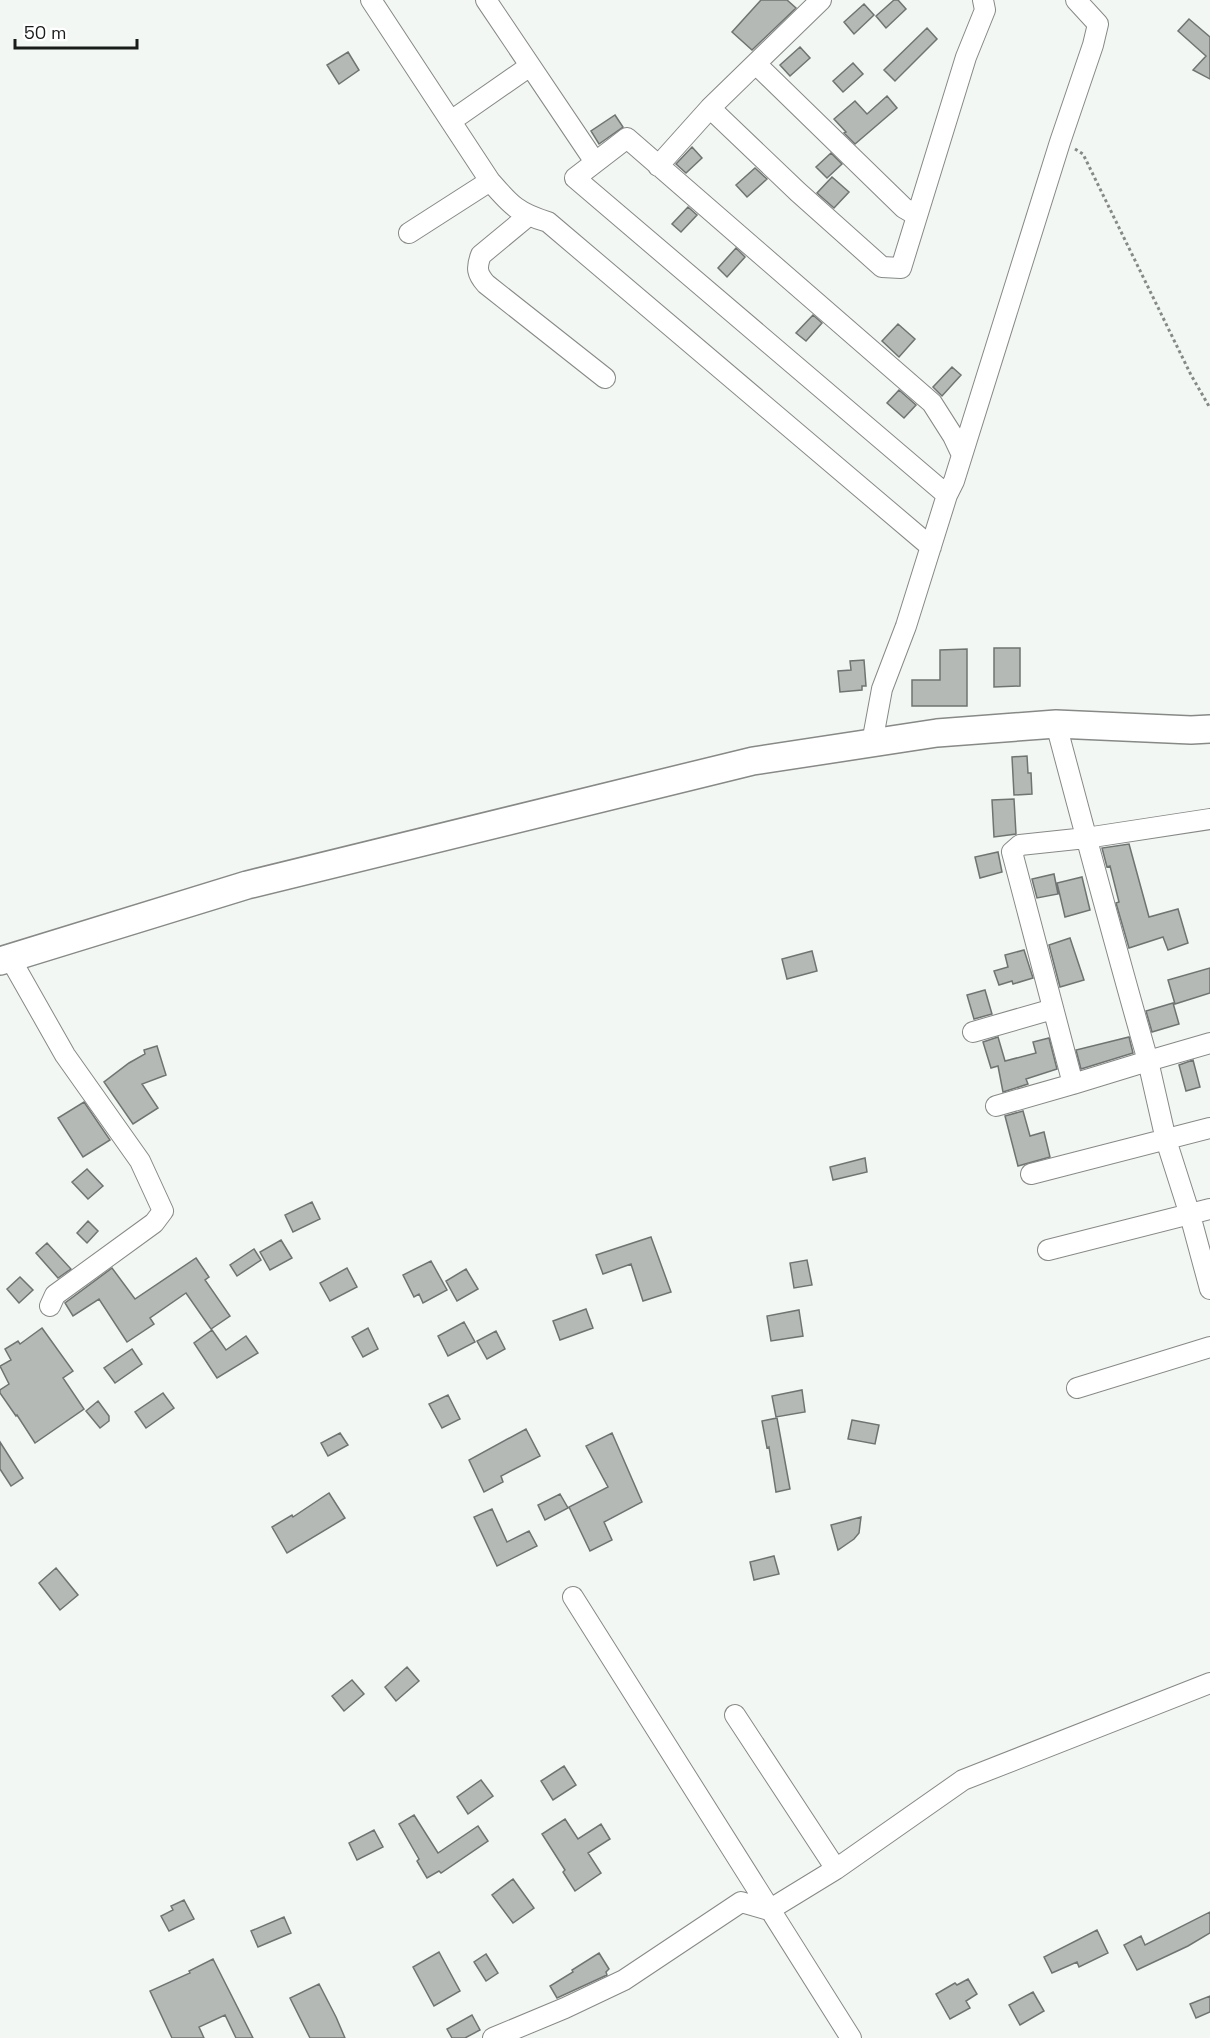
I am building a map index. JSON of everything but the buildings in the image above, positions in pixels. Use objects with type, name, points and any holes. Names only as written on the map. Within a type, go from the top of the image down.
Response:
[{"type":"street","points":[[371,0],[490,182],[513,207],[528,216],[548,222],[931,547]]},
{"type":"street","points":[[486,0],[595,162]]},
{"type":"street","points":[[658,166],[710,108],[821,0]]},
{"type":"street","points":[[710,108],[798,192],[882,267],[901,268],[966,57],[985,10],[983,0]]},
{"type":"street","points":[[872,742],[882,689],[906,626],[947,495],[954,481],[1060,142],[1093,45],[1098,24],[1076,0]]},
{"type":"street","points":[[756,64],[904,208],[916,215]]},
{"type":"street","points":[[450,121],[530,66]]},
{"type":"street","points":[[947,495],[575,178],[627,138],[932,403],[962,455]]},
{"type":"street","points":[[409,233],[490,182]]},
{"type":"street","points":[[528,216],[481,255],[477,264],[478,275],[486,284],[605,378]]},
{"type":"street","points":[[1056,724],[1148,1061],[1166,1140],[1210,1289]]},
{"type":"street","points":[[50,1306],[55,1295],[154,1222],[163,1211],[140,1161],[65,1055],[5,960],[247,885],[753,761],[937,733],[1056,724],[1210,729]]},
{"type":"street","points":[[1073,1084],[1012,852],[1020,845],[1086,838],[1210,819]]},
{"type":"street","points":[[973,1032],[1053,1010]]},
{"type":"street","points":[[996,1106],[1210,1043]]},
{"type":"street","points":[[1031,1174],[1210,1128]]},
{"type":"street","points":[[1048,1250],[1210,1209]]},
{"type":"street","points":[[1077,1388],[1210,1347]]},
{"type":"street","points":[[573,1597],[851,2038]]},
{"type":"street","points":[[493,2038],[624,1980],[741,1902],[769,1910],[836,1869],[963,1780],[1210,1683]]},
{"type":"street","points":[[735,1715],[836,1869]]},
{"type":"path","points":[[1060,142],[1083,154],[1191,375],[1210,408]]}]
